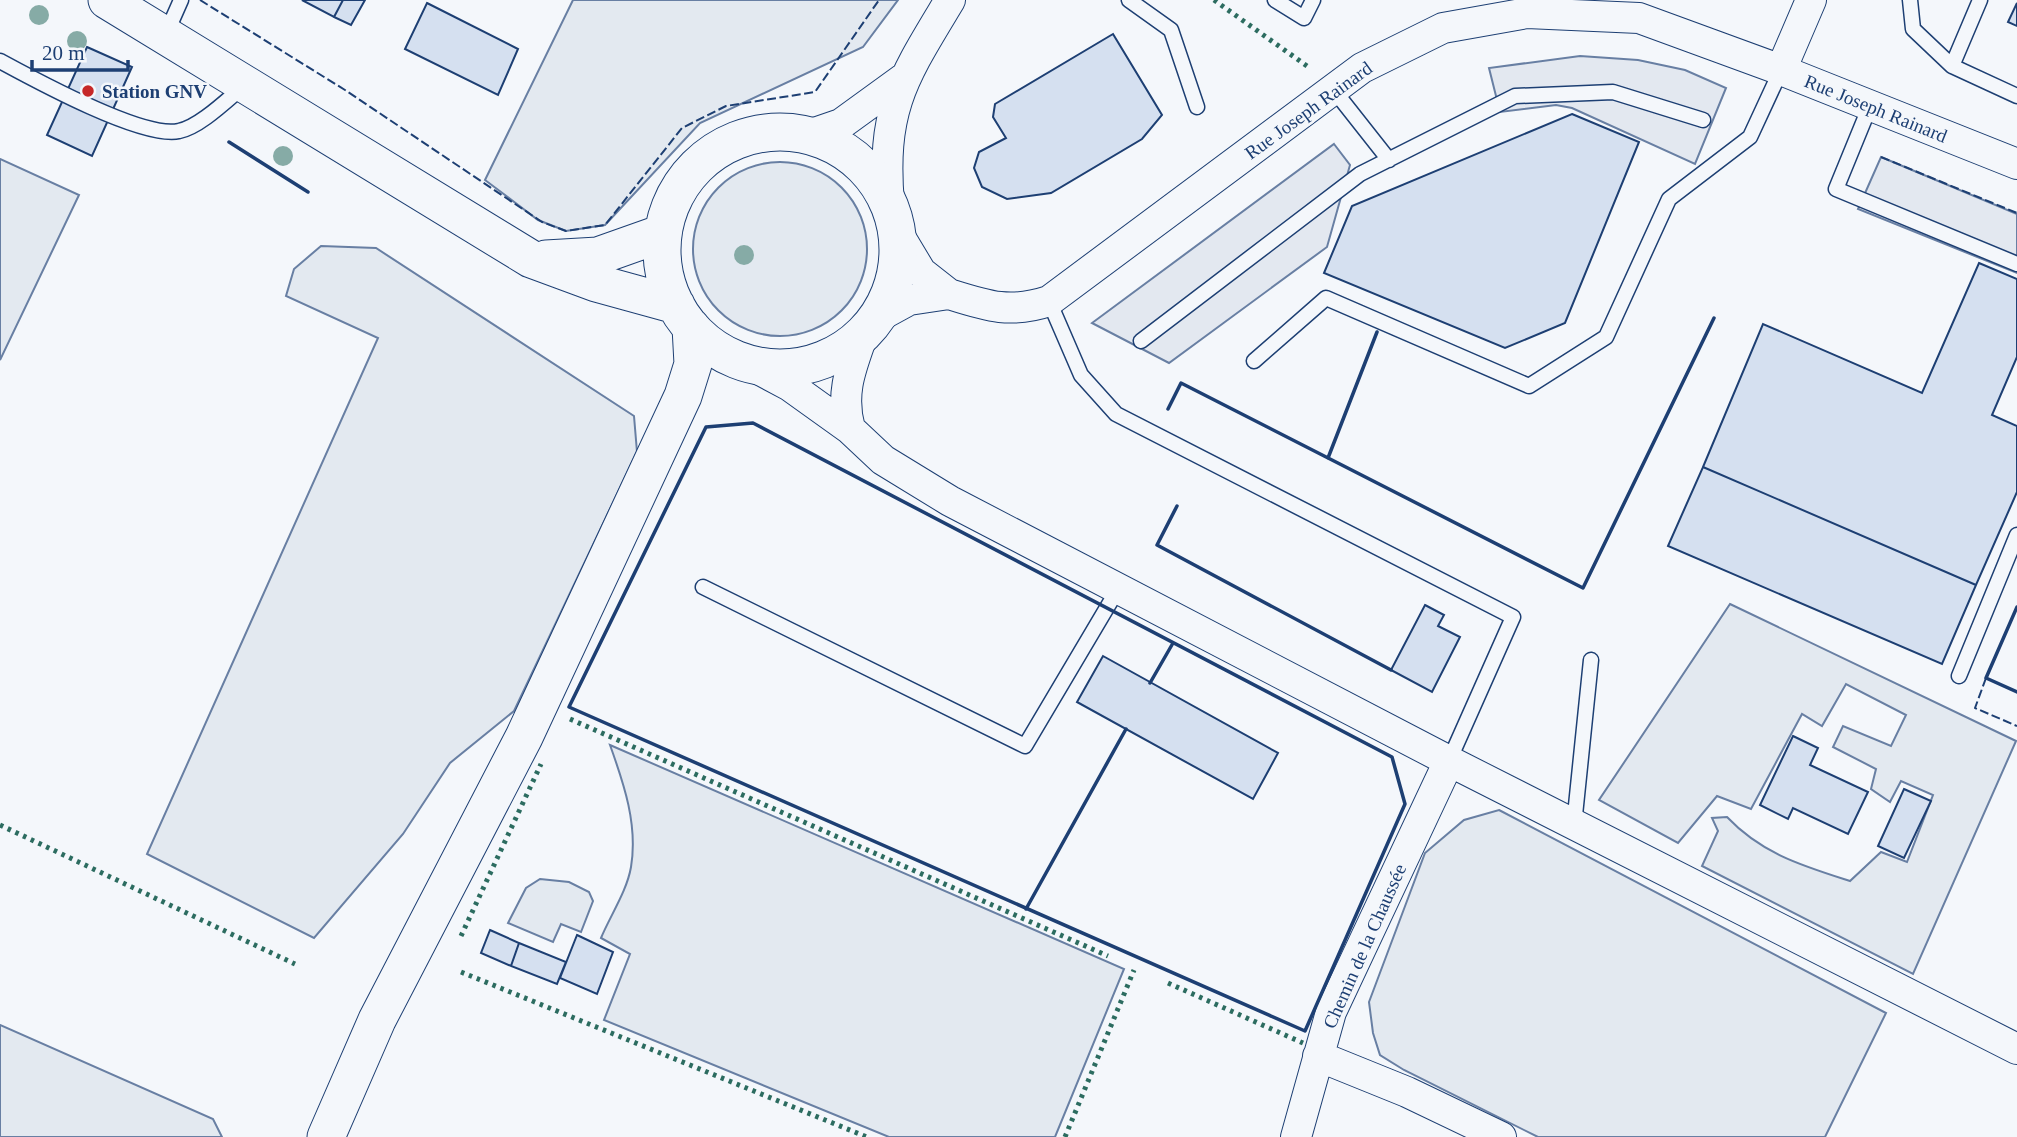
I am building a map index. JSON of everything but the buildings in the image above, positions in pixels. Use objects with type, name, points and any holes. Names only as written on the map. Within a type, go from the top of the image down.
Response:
[{"type":"street","points":[[107,0],[531,260],[683,316],[712,345],[790,386],[850,429],[883,460],[950,501],[1449,761],[2017,1049]]},
{"type":"street","points":[[850,429],[843,405],[850,368],[895,277],[893,218],[885,158],[891,117],[903,79],[950,0]]},
{"type":"street","points":[[1781,70],[1811,0]]},
{"type":"street","name":"Rue Joseph Rainard","points":[[949,294],[992,308],[1027,309],[1049,301],[1362,68],[1443,28],[1527,13],[1639,18],[1781,70],[2017,164]]},
{"type":"street","points":[[809,135],[841,124],[903,79]]},
{"type":"street","points":[[326,1137],[377,1020],[524,737],[683,396],[692,364],[683,316],[664,270],[663,233],[670,206],[684,181],[703,160],[753,134],[781,132],[809,135],[849,153],[878,184],[921,272],[949,294]]},
{"type":"street","points":[[531,260],[598,256],[663,233]]},
{"type":"street","points":[[683,396],[707,374],[742,361],[784,367],[821,360],[909,300],[949,294]]},
{"type":"street","name":"Chemin de la Chaussée","points":[[1296,1137],[1331,1012],[1449,761]]},
{"type":"street","points":[[1318,1056],[1407,1092],[1501,1137]]},
{"type":"lane","points":[[165,36],[181,0]]},
{"type":"lane","points":[[1129,0],[1171,30],[1197,107]]},
{"type":"lane","points":[[1275,0],[1304,18],[1313,0]]},
{"type":"lane","points":[[1910,0],[1913,29],[1952,66],[2017,96]]},
{"type":"lane","points":[[1952,66],[1980,0]]},
{"type":"lane","points":[[0,61],[140,127],[179,131],[212,113],[245,85]]},
{"type":"lane","points":[[1254,361],[1326,298],[1529,386],[1606,337],[1670,199],[1750,137],[1781,70]]},
{"type":"lane","points":[[1333,89],[1389,160]]},
{"type":"lane","points":[[1141,341],[1360,174],[1516,96],[1613,92],[1703,120]]},
{"type":"lane","points":[[1870,106],[1836,189],[2017,264]]},
{"type":"lane","points":[[1049,301],[1081,375],[1116,414],[1513,617],[1449,761]]},
{"type":"lane","points":[[1959,676],[2017,535]]},
{"type":"lane","points":[[703,587],[1025,746],[1118,589]]},
{"type":"lane","points":[[1574,825],[1591,660]]},
{"type":"shaded area","points":[[573,0],[898,0],[863,47],[700,123],[605,225],[566,231],[538,220],[485,180]]},
{"type":"shaded area","points":[[1580,56],[1638,60],[1685,70],[1726,88],[1695,164],[1572,108],[1556,105],[1500,112],[1489,68]]},
{"type":"shaded area","points":[[1334,144],[1350,165],[1327,247],[1169,363],[1092,323]]},
{"type":"shaded area","points":[[1881,157],[2017,214],[2017,273],[1858,209]]},
{"type":"shaded area","points":[[0,159],[79,195],[0,360]]},
{"type":"shaded area","points":[[780,162],[813,169],[841,188],[860,216],[867,249],[860,282],[841,310],[813,329],[780,336],[747,329],[719,310],[700,282],[693,249],[700,216],[719,188],[747,169]]},
{"type":"shaded area","points":[[321,246],[376,248],[634,416],[637,452],[514,711],[450,763],[403,834],[314,938],[147,854],[378,338],[286,296],[294,269]]},
{"type":"shaded area","points":[[1730,604],[2016,741],[1913,974],[1702,866],[1718,831],[1712,818],[1727,817],[1740,830],[1769,850],[1850,881],[1881,852],[1907,862],[1933,795],[1901,781],[1890,802],[1871,789],[1876,769],[1833,747],[1843,726],[1891,746],[1906,715],[1846,684],[1822,726],[1802,714],[1751,809],[1717,796],[1678,843],[1599,800]]},
{"type":"shaded area","points":[[610,745],[1124,969],[1055,1137],[889,1137],[604,1020],[630,954],[601,938],[626,885],[633,851],[628,805]]},
{"type":"shaded area","points":[[1499,810],[1886,1013],[1825,1137],[1538,1137],[1404,1070],[1380,1055],[1373,1033],[1369,1002],[1425,853],[1464,820]]},
{"type":"shaded area","points":[[540,879],[569,882],[589,892],[593,901],[581,932],[561,924],[553,942],[508,923],[526,888]]},
{"type":"shaded area","points":[[0,1025],[213,1119],[222,1137],[0,1137]]},
{"type":"hedge","points":[[1214,0],[1307,66]]},
{"type":"hedge","points":[[570,719],[1108,956]]},
{"type":"hedge","points":[[461,936],[541,764]]},
{"type":"hedge","points":[[0,825],[295,964]]},
{"type":"hedge","points":[[1065,1137],[1134,970]]},
{"type":"hedge","points":[[461,972],[867,1137]]},
{"type":"hedge","points":[[1168,983],[1303,1043]]},
{"type":"fence","points":[[200,0],[345,90],[542,222],[566,231],[605,225],[682,128],[726,106],[815,92],[879,0]]},
{"type":"fence","points":[[1881,157],[2017,213]]},
{"type":"fence","points":[[1986,678],[1975,708],[2017,726]]},
{"type":"wall","points":[[229,142],[308,192]]},
{"type":"wall","points":[[1168,409],[1181,383],[1583,588],[1714,318]]},
{"type":"wall","points":[[1328,458],[1377,332]]},
{"type":"wall","points":[[753,423],[1392,757],[1405,804],[1305,1031],[569,707],[706,427],[753,423]]},
{"type":"wall","points":[[1177,506],[1157,545],[1391,670]]},
{"type":"wall","points":[[2017,607],[1986,678],[2017,692]]},
{"type":"wall","points":[[1150,683],[1173,643]]},
{"type":"wall","points":[[1026,909],[1126,729]]},
{"type":"place","name":"Station GNV","points":[[88,91]]}]
